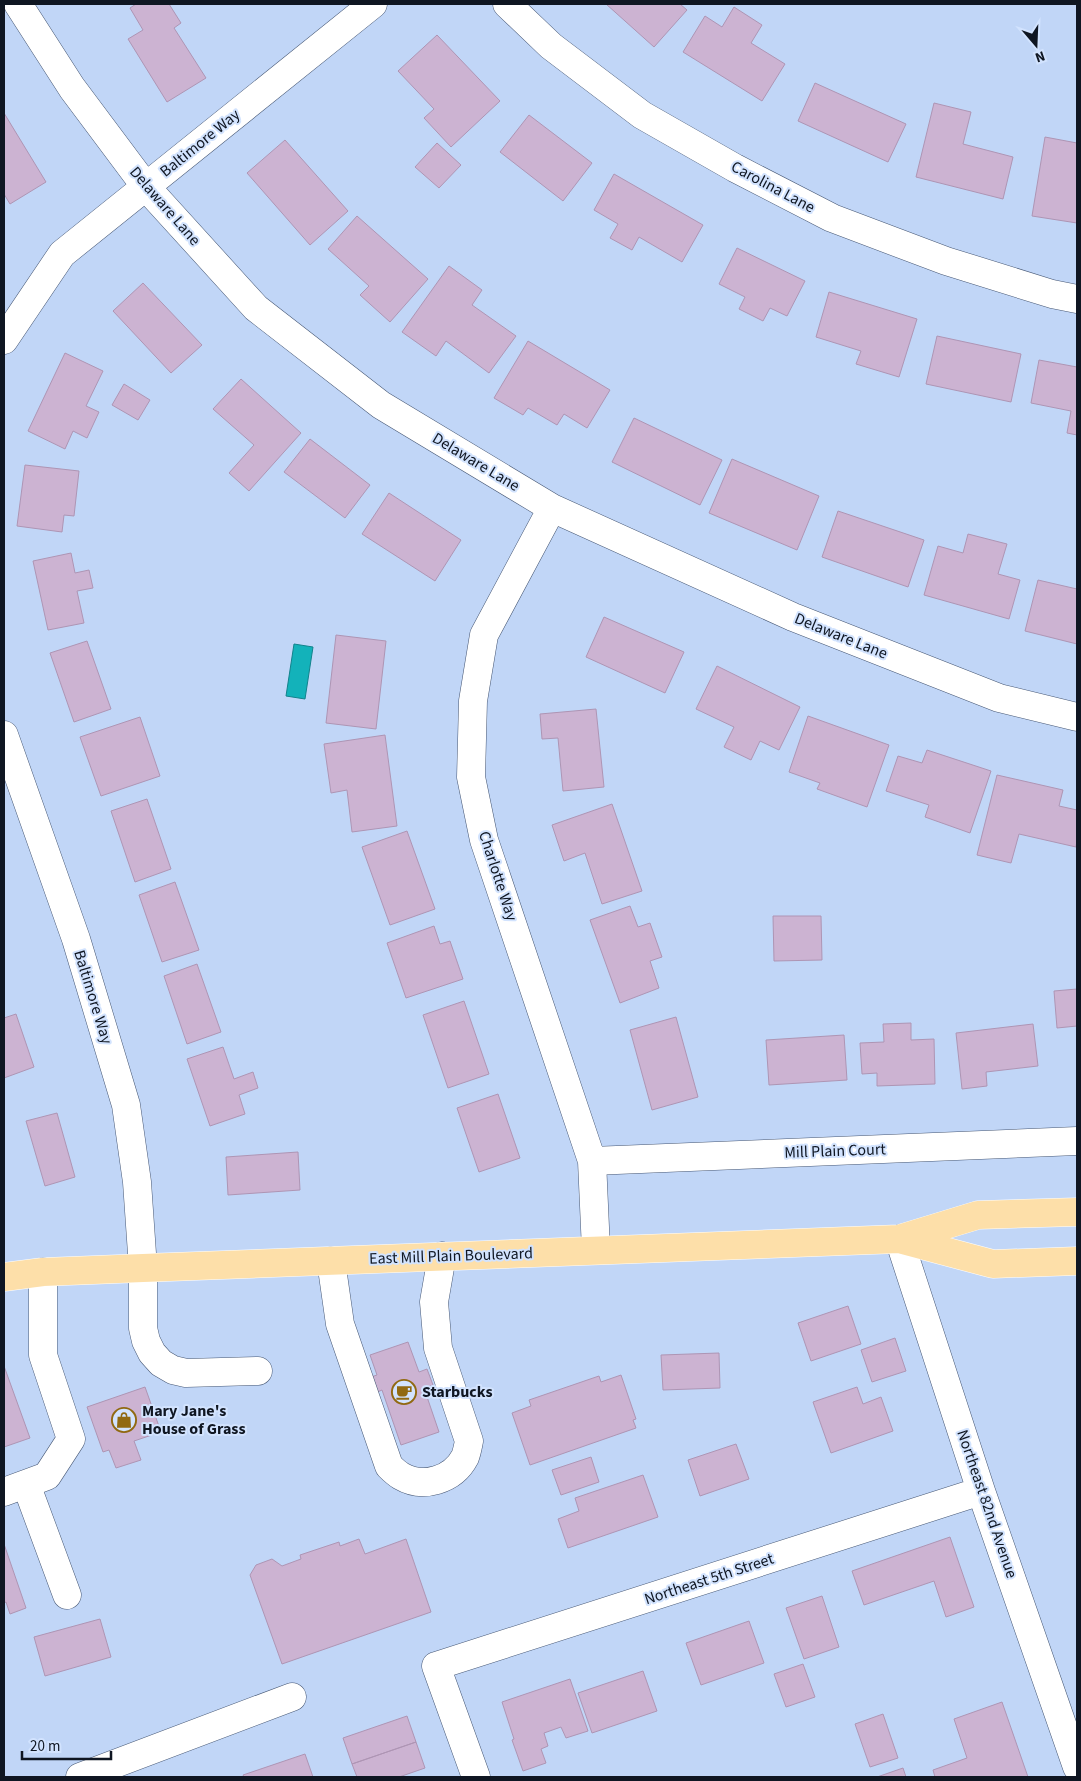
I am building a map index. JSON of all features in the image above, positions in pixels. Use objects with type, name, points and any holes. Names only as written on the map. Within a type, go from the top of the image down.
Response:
[{"type":"main road","name":"East Mill Plain Boulevard","points":[[4,1277],[43,1272],[899,1239],[978,1216],[1077,1212]]},
{"type":"main road","name":"East Mill Plain Boulevard","points":[[899,1239],[994,1264],[1077,1261]]},
{"type":"street","name":"Delaware Lane","points":[[18,4],[72,88],[146,187],[256,308],[382,405],[552,508],[793,617],[999,698],[1077,717]]},
{"type":"street","name":"Baltimore Way","points":[[4,340],[62,254],[373,4]]},
{"type":"street","name":"Carolina Lane","points":[[507,4],[551,46],[642,115],[832,218],[946,261],[1052,294],[1077,299]]},
{"type":"street","name":"Charlotte Way","points":[[552,508],[484,635],[473,701],[471,777],[484,840],[592,1161],[596,1250]]},
{"type":"street","name":"Baltimore Way","points":[[4,735],[76,939],[126,1105],[137,1182],[143,1268],[143,1328],[146,1341],[152,1353],[161,1363],[173,1370],[186,1374],[258,1371]]},
{"type":"street","name":"Mill Plain Court","points":[[592,1161],[1077,1141]]},
{"type":"street","name":"Northeast 82nd Avenue","points":[[899,1239],[982,1492],[1077,1768]]},
{"type":"street","points":[[331,1260],[340,1324],[389,1466],[400,1476],[414,1482],[430,1482],[444,1478],[456,1468],[465,1456],[469,1441],[438,1348],[434,1302],[442,1256]]},
{"type":"street","points":[[43,1272],[43,1355],[72,1439],[47,1476],[15,1488],[67,1596]]},
{"type":"street","name":"Northeast 5th Street","points":[[476,1777],[436,1666],[982,1492]]},
{"type":"street","points":[[80,1777],[135,1768],[292,1697]]},
{"type":"shaded area","points":[[294,644],[313,647],[305,699],[286,696]]},
{"type":"building","points":[[136,4],[169,4],[181,23],[174,28],[206,78],[167,102],[128,39],[143,30],[130,8]]},
{"type":"building","points":[[606,4],[680,4],[687,10],[654,47]]},
{"type":"building","points":[[734,7],[762,25],[751,43],[785,64],[762,101],[683,52],[705,16],[722,27]]},
{"type":"building","points":[[437,35],[500,101],[451,147],[424,118],[434,109],[398,71]]},
{"type":"building","points":[[815,83],[906,124],[888,162],[798,121]]},
{"type":"building","points":[[934,103],[971,112],[963,144],[1013,157],[1003,199],[916,177]]},
{"type":"building","points":[[4,113],[46,182],[10,204],[4,194]]},
{"type":"building","points":[[529,115],[592,163],[563,201],[500,152]]},
{"type":"building","points":[[1045,137],[1077,143],[1077,223],[1032,216]]},
{"type":"building","points":[[285,140],[348,211],[310,245],[247,173]]},
{"type":"building","points":[[437,143],[461,165],[439,188],[415,167]]},
{"type":"building","points":[[614,174],[703,225],[682,262],[639,237],[632,250],[610,238],[618,224],[594,210]]},
{"type":"building","points":[[357,216],[428,279],[390,322],[360,295],[369,286],[328,249]]},
{"type":"building","points":[[737,248],[805,281],[787,316],[770,308],[763,321],[739,309],[745,297],[719,284]]},
{"type":"building","points":[[449,266],[482,290],[472,305],[516,336],[489,373],[446,341],[436,356],[402,332]]},
{"type":"building","points":[[143,283],[202,345],[171,373],[113,311]]},
{"type":"building","points":[[829,292],[917,319],[899,377],[856,364],[861,351],[816,337]]},
{"type":"building","points":[[937,336],[1021,354],[1011,402],[926,384]]},
{"type":"building","points":[[528,341],[610,390],[587,428],[564,414],[557,425],[528,408],[523,415],[494,398]]},
{"type":"building","points":[[65,353],[103,371],[86,406],[99,412],[87,438],[73,431],[65,449],[28,431]]},
{"type":"building","points":[[1039,360],[1077,367],[1077,435],[1067,433],[1071,411],[1031,403]]},
{"type":"building","points":[[241,379],[301,433],[249,491],[229,473],[254,445],[213,409]]},
{"type":"building","points":[[124,384],[150,400],[138,420],[112,405]]},
{"type":"building","points":[[634,418],[722,460],[700,505],[612,462]]},
{"type":"building","points":[[310,439],[370,485],[345,518],[284,472]]},
{"type":"building","points":[[732,459],[819,496],[797,550],[709,513]]},
{"type":"building","points":[[25,465],[79,471],[74,516],[64,515],[62,532],[17,526]]},
{"type":"building","points":[[389,493],[461,540],[435,581],[362,534]]},
{"type":"building","points":[[838,511],[924,540],[908,587],[822,557]]},
{"type":"building","points":[[968,534],[1007,544],[998,574],[1020,580],[1009,619],[924,595],[938,546],[963,553]]},
{"type":"building","points":[[71,553],[75,573],[89,570],[93,588],[77,591],[84,623],[48,630],[33,561]]},
{"type":"building","points":[[1038,580],[1077,589],[1077,644],[1025,631]]},
{"type":"building","points":[[604,617],[684,652],[665,693],[586,657]]},
{"type":"building","points":[[336,635],[386,641],[376,729],[326,723]]},
{"type":"building","points":[[87,641],[111,709],[74,722],[50,653]]},
{"type":"building","points":[[717,666],[800,707],[779,750],[760,741],[751,760],[724,747],[734,727],[696,709]]},
{"type":"building","points":[[596,709],[604,787],[563,791],[558,738],[542,739],[540,714]]},
{"type":"building","points":[[808,716],[889,745],[867,807],[817,789],[820,783],[789,772]]},
{"type":"building","points":[[140,717],[160,776],[101,796],[80,737]]},
{"type":"building","points":[[385,735],[397,826],[352,832],[347,790],[331,793],[324,744]]},
{"type":"building","points":[[927,750],[991,771],[970,833],[925,817],[929,805],[886,791],[898,756],[922,763]]},
{"type":"building","points":[[997,775],[1063,790],[1059,806],[1077,810],[1076,847],[1019,834],[1011,863],[977,855]]},
{"type":"building","points":[[147,799],[171,869],[135,882],[111,811]]},
{"type":"building","points":[[612,804],[642,891],[602,904],[585,853],[564,861],[552,825]]},
{"type":"building","points":[[407,831],[435,909],[390,925],[362,847]]},
{"type":"building","points":[[175,882],[199,950],[162,962],[139,895]]},
{"type":"building","points":[[630,906],[638,927],[650,923],[662,957],[650,961],[659,988],[620,1003],[590,920]]},
{"type":"building","points":[[773,916],[821,916],[822,960],[774,961]]},
{"type":"building","points":[[434,926],[440,944],[450,941],[463,979],[406,998],[387,943]]},
{"type":"building","points":[[197,964],[221,1032],[187,1044],[164,976]]},
{"type":"building","points":[[1077,989],[1077,1026],[1057,1028],[1054,991]]},
{"type":"building","points":[[464,1001],[489,1074],[448,1088],[423,1015]]},
{"type":"building","points":[[16,1014],[34,1067],[4,1078],[4,1018]]},
{"type":"building","points":[[676,1017],[698,1097],[652,1110],[630,1030]]},
{"type":"building","points":[[911,1023],[911,1040],[934,1039],[935,1084],[877,1086],[877,1073],[862,1074],[860,1043],[884,1042],[883,1024]]},
{"type":"building","points":[[1033,1024],[1038,1066],[986,1072],[987,1086],[962,1089],[956,1033]]},
{"type":"building","points":[[844,1035],[847,1080],[769,1085],[766,1040]]},
{"type":"building","points":[[223,1047],[234,1079],[253,1072],[258,1088],[239,1095],[245,1114],[210,1126],[187,1059]]},
{"type":"building","points":[[498,1094],[520,1158],[479,1172],[457,1108]]},
{"type":"building","points":[[57,1113],[75,1177],[45,1186],[26,1121]]},
{"type":"building","points":[[298,1152],[300,1190],[228,1195],[226,1157]]},
{"type":"building","points":[[848,1306],[861,1344],[811,1361],[798,1323]]},
{"type":"building","points":[[895,1338],[906,1371],[872,1382],[861,1350]]},
{"type":"building","name":"Starbucks","points":[[408,1342],[419,1372],[427,1369],[433,1385],[424,1388],[439,1432],[401,1445],[382,1390],[373,1394],[368,1378],[377,1375],[370,1355]]},
{"type":"building","points":[[719,1353],[720,1388],[663,1390],[661,1355]]},
{"type":"building","points":[[4,1366],[30,1438],[4,1447]]},
{"type":"building","points":[[621,1375],[636,1419],[633,1420],[636,1428],[530,1465],[512,1413],[531,1406],[529,1400],[599,1376],[601,1382]]},
{"type":"building","name":"Mary Jane's House of Grass","points":[[145,1387],[161,1432],[134,1441],[141,1460],[116,1468],[109,1450],[103,1452],[87,1407]]},
{"type":"building","points":[[857,1387],[863,1404],[881,1397],[893,1431],[831,1453],[813,1402]]},
{"type":"building","points":[[736,1444],[749,1479],[700,1496],[688,1460]]},
{"type":"building","points":[[591,1457],[599,1482],[561,1495],[552,1470]]},
{"type":"building","points":[[643,1475],[658,1517],[568,1548],[558,1519],[579,1511],[575,1498]]},
{"type":"building","points":[[950,1537],[974,1607],[946,1617],[934,1581],[864,1605],[852,1571]]},
{"type":"building","points":[[359,1539],[365,1554],[406,1539],[431,1612],[282,1664],[250,1575],[256,1565],[272,1559],[282,1566],[301,1559],[300,1555],[339,1542],[340,1546]]},
{"type":"building","points":[[4,1544],[26,1608],[10,1614],[6,1602],[4,1603]]},
{"type":"building","points":[[822,1596],[839,1647],[804,1659],[786,1608]]},
{"type":"building","points":[[100,1619],[111,1657],[45,1676],[34,1637]]},
{"type":"building","points":[[749,1621],[764,1663],[701,1685],[686,1643]]},
{"type":"building","points":[[803,1664],[815,1697],[786,1707],[774,1674]]},
{"type":"building","points":[[643,1671],[657,1711],[592,1733],[578,1693]]},
{"type":"building","points":[[570,1679],[588,1731],[566,1738],[561,1727],[544,1733],[548,1746],[541,1749],[546,1763],[523,1771],[502,1702]]},
{"type":"building","points":[[1002,1702],[1028,1777],[935,1777],[933,1770],[967,1758],[954,1719]]},
{"type":"building","points":[[883,1714],[898,1758],[870,1767],[855,1724]]},
{"type":"building","points":[[407,1716],[416,1742],[352,1764],[343,1738]]},
{"type":"building","points":[[416,1742],[425,1768],[399,1777],[357,1777],[352,1764]]},
{"type":"building","points":[[305,1754],[313,1777],[244,1777],[243,1775]]},
{"type":"building","points":[[903,1768],[906,1777],[877,1777]]},
{"type":"place","name":"Starbucks","points":[[404,1392]]},
{"type":"place","name":"Mary Jane's House of Grass","points":[[124,1420]]}]
